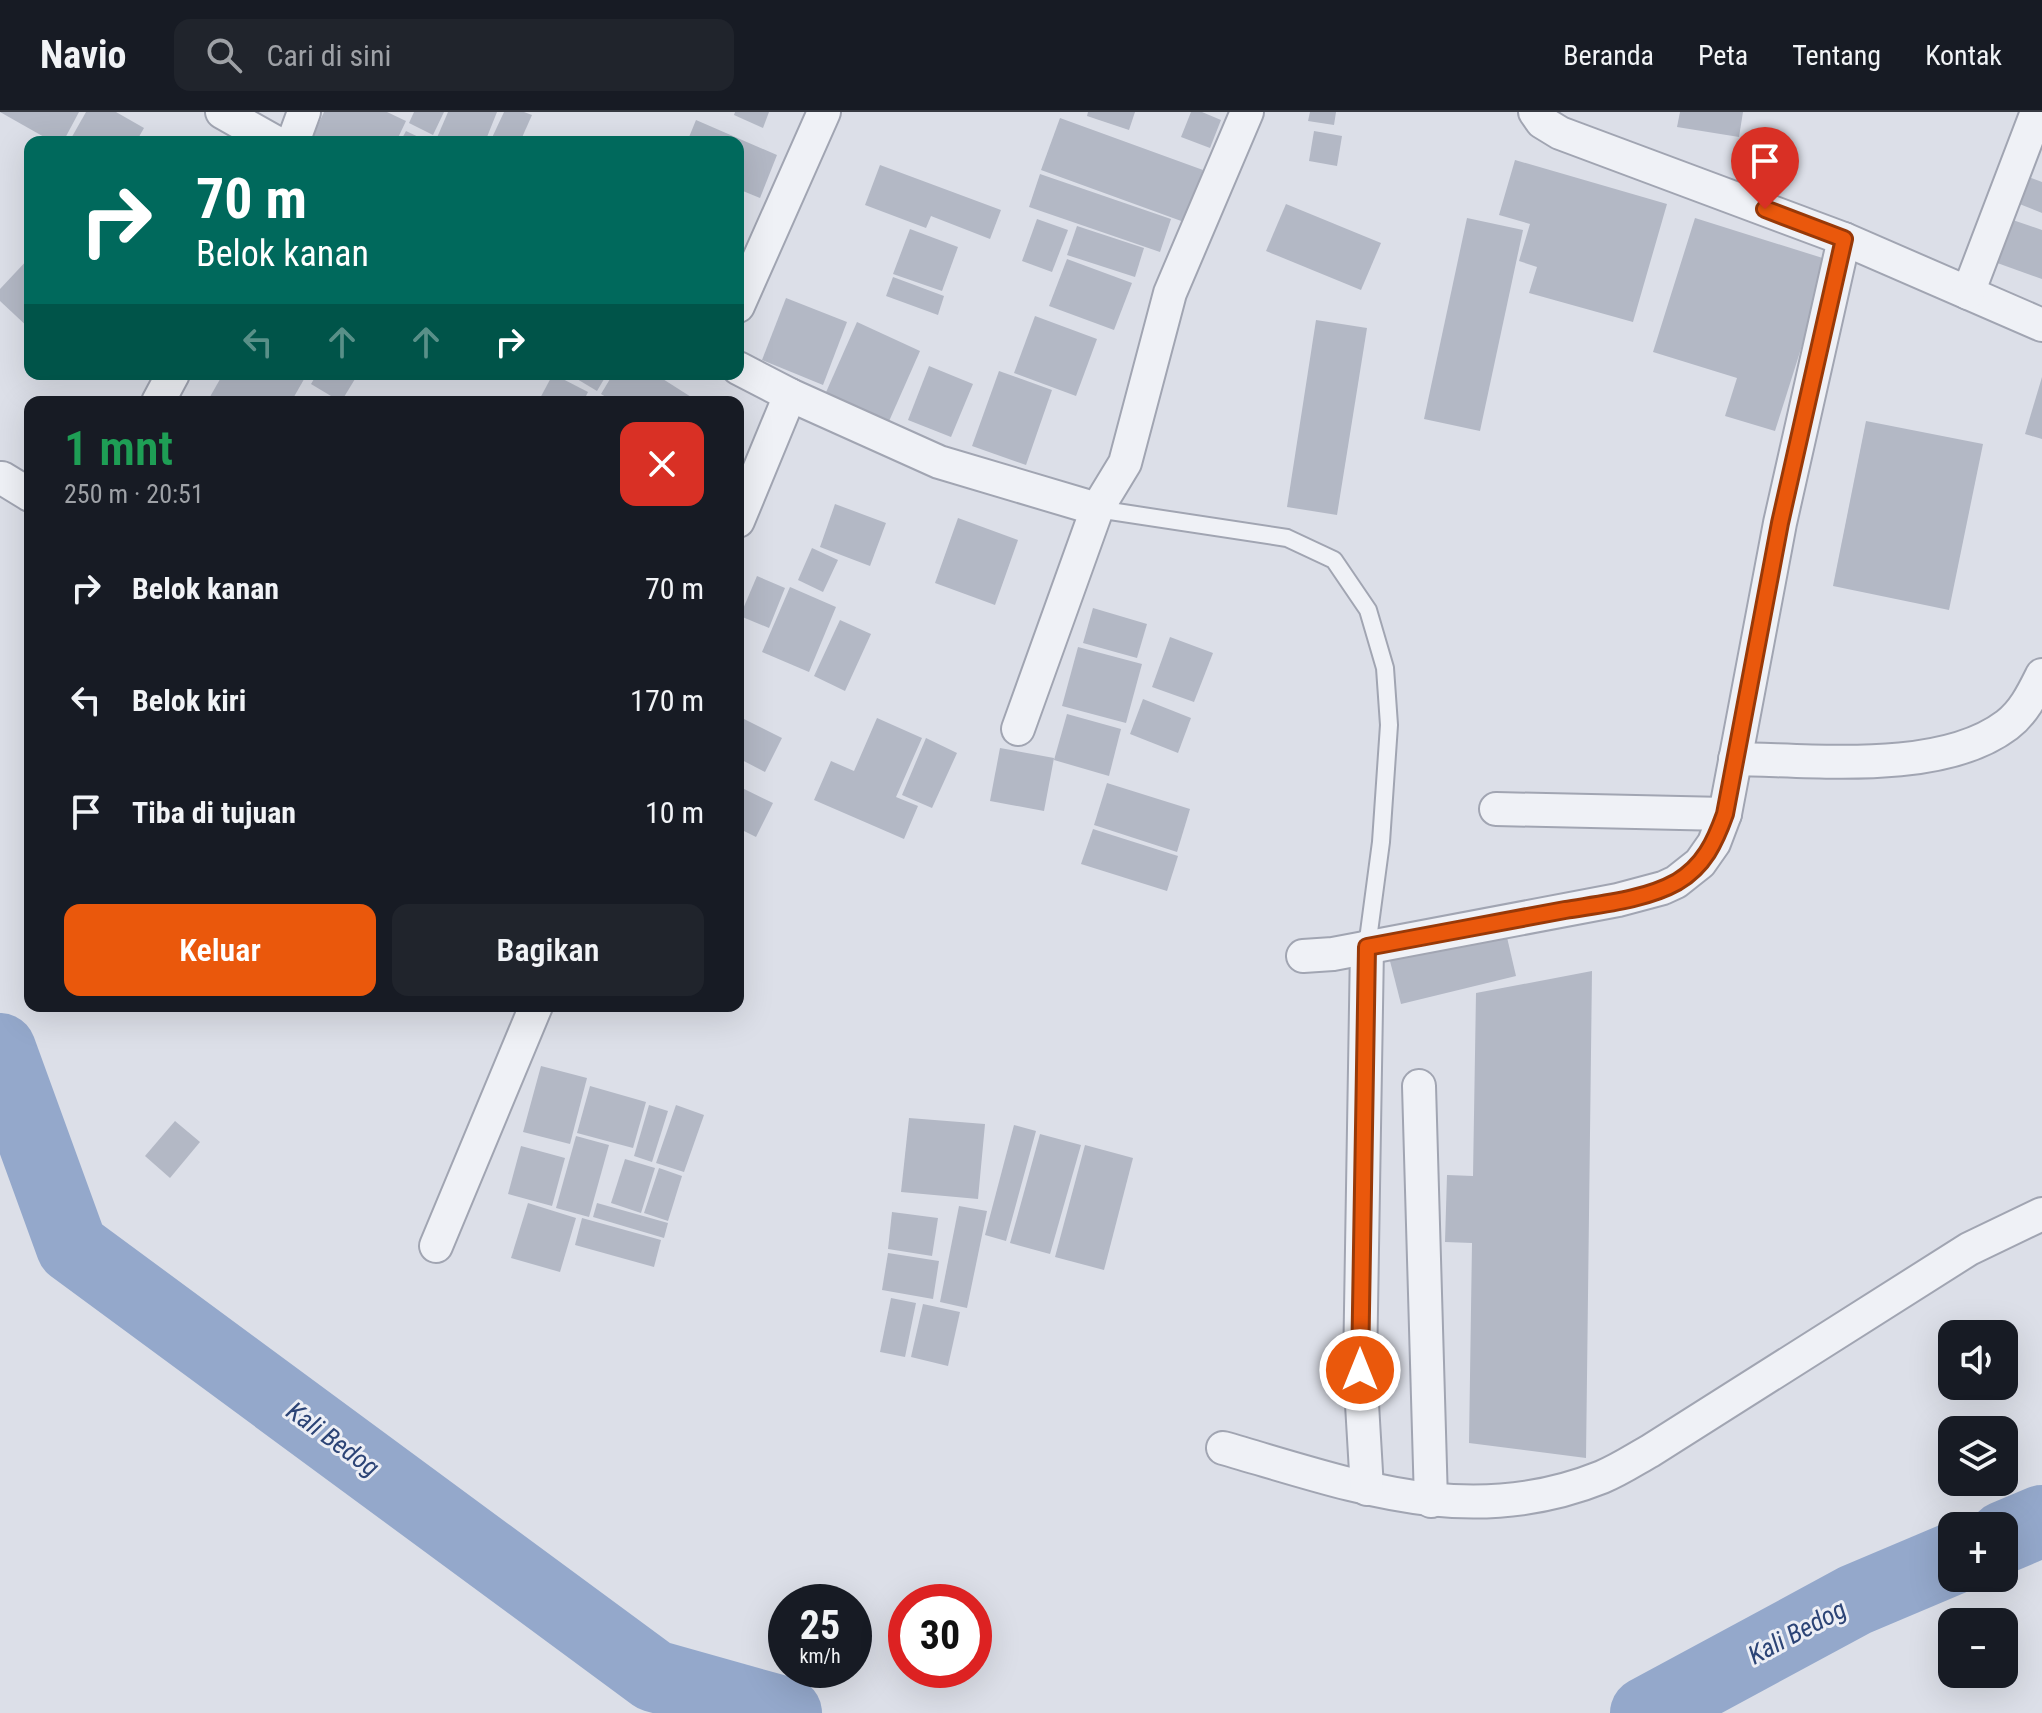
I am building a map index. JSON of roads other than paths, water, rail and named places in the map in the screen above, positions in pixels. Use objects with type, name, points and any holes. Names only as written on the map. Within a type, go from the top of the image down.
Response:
[{"type":"street","points":[[222,112],[264,136]]},
{"type":"street","points":[[295,136],[304,112]]},
{"type":"street","points":[[744,292],[824,112]]},
{"type":"street","points":[[1018,729],[1097,509],[1125,463],[1170,293],[1247,112]]},
{"type":"street","points":[[1535,112],[1542,122],[1560,133],[1844,239],[2042,325]]},
{"type":"street","points":[[1968,293],[2037,112]]},
{"type":"street","points":[[1303,956],[1618,900],[1663,888],[1700,863],[1714,843],[1725,814],[1780,523],[1844,239]]},
{"type":"street","points":[[744,371],[939,462],[1097,509]]},
{"type":"street","points":[[744,506],[790,395]]},
{"type":"street","points":[[2,478],[24,491]]},
{"type":"street","points":[[1735,759],[1871,761],[1919,758],[1959,748],[1986,739],[2008,724],[2025,706],[2042,675]]},
{"type":"street","points":[[1496,809],[1725,814]]},
{"type":"street","points":[[1367,947],[1360,1370],[1367,1489]]},
{"type":"street","points":[[436,1246],[534,1012]]},
{"type":"street","points":[[1419,1086],[1431,1501]]},
{"type":"street","points":[[1223,1448],[1367,1489],[1431,1501],[1516,1501],[1564,1491],[1605,1476],[1650,1451],[1969,1249],[2042,1214]]},
{"type":"lane","points":[[1097,509],[1287,538],[1334,560],[1368,610],[1385,668],[1389,725],[1381,842],[1367,947]]},
{"type":"waterway","name":"Kali Bedog","points":[[0,1049],[72,1247],[654,1676],[786,1713]]},
{"type":"waterway","name":"Kali Bedog","points":[[2018,1531],[2042,1521]]},
{"type":"waterway","name":"Kali Bedog","points":[[1646,1713],[1855,1600],[1938,1565]]}]
